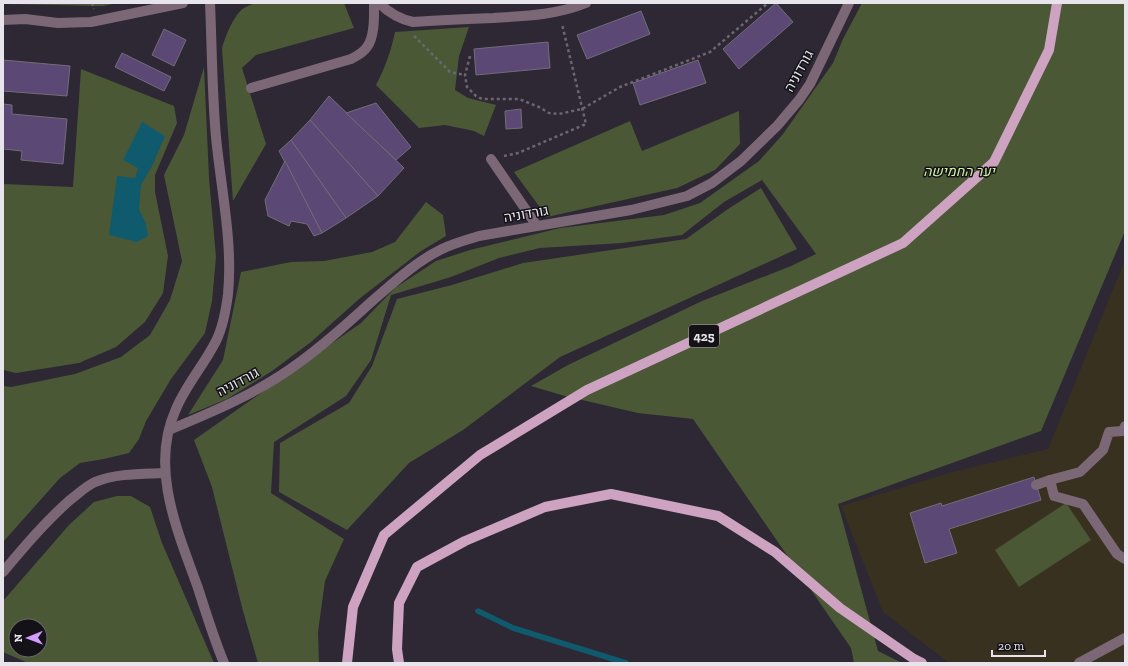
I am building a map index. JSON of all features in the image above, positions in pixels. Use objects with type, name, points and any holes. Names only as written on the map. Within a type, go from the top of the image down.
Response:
[{"type":"main road","name":"425","points":[[346,663],[353,607],[384,535],[480,455],[587,390],[903,243],[994,162],[1049,50],[1057,3]]},
{"type":"main road","points":[[399,663],[397,649],[399,603],[418,567],[465,541],[545,507],[611,494],[718,516],[775,552],[840,608],[922,663]]},
{"type":"street","points":[[3,20],[25,19],[58,23],[91,22],[181,3]]},
{"type":"street","points":[[210,3],[216,136],[229,245],[228,296],[223,320],[216,340],[175,410],[169,430],[165,452],[165,473],[171,508],[180,540],[224,663]]},
{"type":"street","points":[[251,88],[351,59],[360,54],[367,48],[371,38],[374,3]]},
{"type":"street","points":[[379,3],[389,12],[402,20],[413,22],[535,15],[559,12],[586,3]]},
{"type":"street","name":"גורדוניה","points":[[169,430],[231,404],[299,363],[326,343],[394,281],[441,249],[460,241],[479,236],[631,210],[687,196],[712,183],[741,161],[777,126],[800,100],[813,78],[848,3]]},
{"type":"street","points":[[491,159],[537,226]]},
{"type":"street","points":[[1036,485],[1080,472],[1103,450],[1110,432],[1123,431],[1125,426]]},
{"type":"street","points":[[3,572],[36,534],[63,507],[78,493],[94,483],[115,476],[165,473]]},
{"type":"street","points":[[1050,480],[1054,496],[1083,504],[1117,554],[1125,559]]},
{"type":"street","points":[[1079,663],[1125,638]]},
{"type":"path","points":[[470,56],[465,75],[467,87],[476,96],[482,99],[519,100],[539,107],[549,113],[559,114],[582,109],[620,87],[710,52],[768,3]]},
{"type":"path","points":[[491,159],[518,153],[586,124],[559,12]]},
{"type":"path","points":[[411,34],[450,72],[465,75]]},
{"type":"shaded area","points":[[1125,260],[1125,663],[949,663],[883,612],[841,506],[949,473],[1048,449]]},
{"type":"green space","points":[[8,3],[117,3],[103,6]]},
{"type":"green space","points":[[255,3],[344,3],[354,28],[256,55],[242,68],[266,144],[233,201],[222,49],[227,33],[240,11]]},
{"type":"green space","name":"יער החמישה","points":[[862,3],[1125,3],[1125,231],[1041,431],[838,504],[878,651],[902,663],[854,663],[851,648],[693,419],[638,413],[565,396],[531,386],[568,365],[702,301],[791,266],[816,254],[762,180],[724,202],[682,235],[622,243],[540,248],[499,258],[451,277],[391,295],[371,360],[346,396],[274,442],[271,493],[344,539],[325,581],[318,632],[319,663],[258,663],[243,611],[212,487],[194,440],[361,323],[395,288],[436,261],[470,250],[560,228],[664,215],[700,203],[759,161],[783,134],[833,63],[843,39]]},
{"type":"green space","points":[[469,27],[459,56],[455,90],[468,98],[496,105],[484,136],[474,131],[445,125],[419,128],[376,85],[392,46],[395,32]]},
{"type":"green space","points":[[204,67],[209,178],[216,257],[212,301],[205,333],[171,379],[146,421],[139,439],[129,453],[80,463],[60,478],[3,542],[3,386],[11,387],[75,374],[121,357],[150,335],[170,300],[182,261],[164,175],[184,135]]},
{"type":"green space","points":[[81,69],[174,106],[177,123],[155,175],[155,192],[168,256],[163,293],[145,322],[116,347],[79,363],[16,373],[3,370],[3,184],[73,187]]},
{"type":"green space","points":[[739,111],[740,144],[715,170],[677,188],[547,217],[514,172],[630,121],[642,151]]},
{"type":"green space","points":[[761,188],[797,249],[560,357],[463,430],[409,463],[347,530],[279,492],[280,443],[349,403],[372,366],[397,299],[452,285],[523,263],[686,239]]},
{"type":"green space","points":[[426,202],[443,215],[446,236],[421,251],[359,299],[311,342],[272,371],[227,399],[188,415],[223,360],[241,272],[291,262],[324,261],[372,252],[395,242]]},
{"type":"green space","points":[[117,496],[131,496],[150,507],[162,543],[214,663],[28,663],[17,658],[48,658],[48,618],[8,618],[8,654],[3,652],[3,601],[69,525],[94,502]]},
{"type":"green space","points":[[1066,503],[1091,540],[1019,587],[995,550]]},
{"type":"water","points":[[142,122],[165,136],[152,166],[141,185],[139,209],[146,224],[148,236],[137,242],[109,235],[117,176],[135,178],[138,168],[123,160]]},
{"type":"building","points":[[776,3],[793,22],[739,69],[723,49]]},
{"type":"building","points":[[641,11],[650,34],[587,59],[577,35]]},
{"type":"building","points":[[164,29],[186,40],[174,66],[152,55]]},
{"type":"building","points":[[548,42],[550,68],[476,75],[474,49]]},
{"type":"building","points":[[122,53],[171,77],[164,91],[115,67]]},
{"type":"building","points":[[3,60],[70,66],[67,96],[3,91]]},
{"type":"building","points":[[698,60],[706,83],[640,105],[633,83]]},
{"type":"building","points":[[329,96],[404,168],[378,196],[310,120]]},
{"type":"building","points":[[376,103],[411,147],[396,160],[346,113]]},
{"type":"building","points":[[3,104],[12,105],[12,114],[67,119],[63,164],[21,160],[22,151],[3,149]]},
{"type":"building","points":[[521,109],[522,128],[506,129],[505,111]]},
{"type":"building","points":[[310,120],[378,196],[346,218],[291,140]]},
{"type":"building","points":[[291,140],[346,218],[322,233],[279,151]]},
{"type":"building","points":[[285,161],[322,233],[314,236],[307,224],[291,221],[289,226],[268,216],[265,200]]},
{"type":"building","points":[[1034,477],[1041,500],[949,529],[957,553],[925,563],[910,513],[941,503],[942,506]]},
{"type":"waterway","points":[[478,611],[513,628],[626,663]]}]
